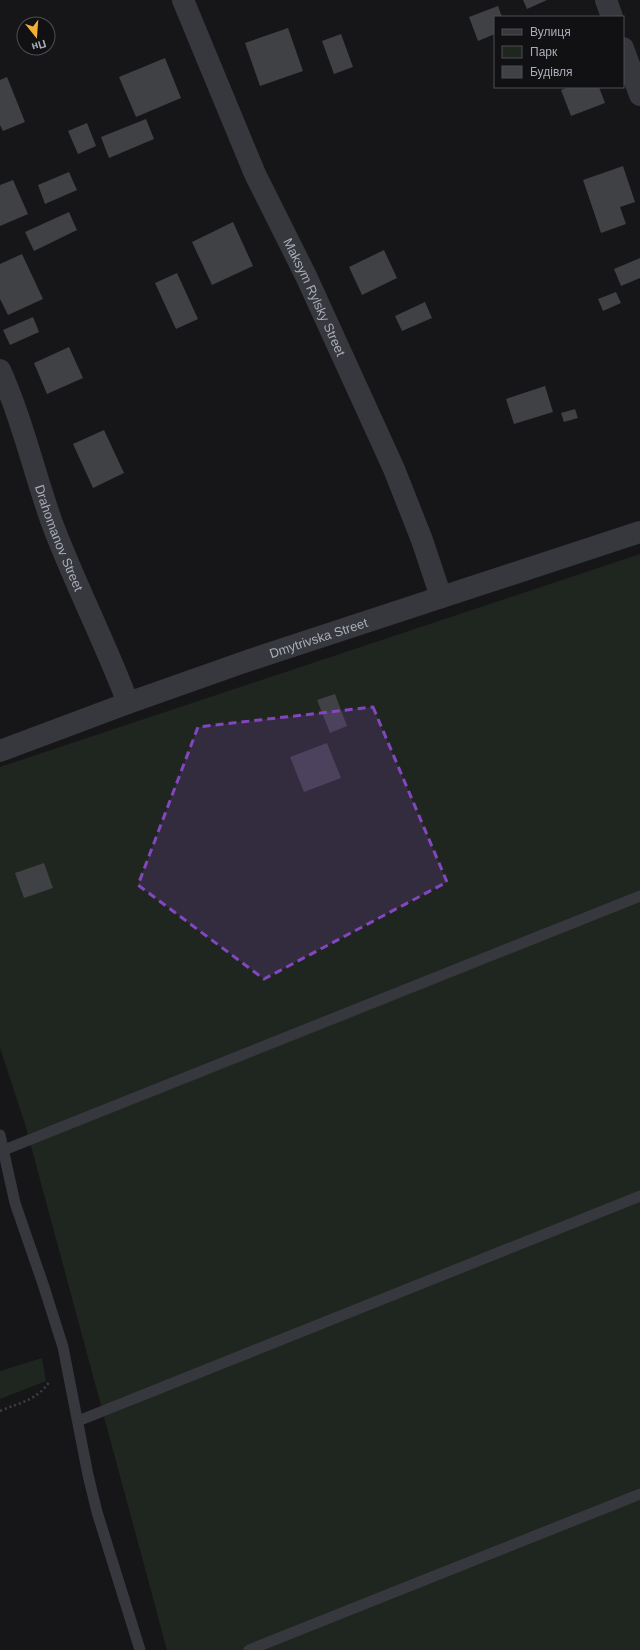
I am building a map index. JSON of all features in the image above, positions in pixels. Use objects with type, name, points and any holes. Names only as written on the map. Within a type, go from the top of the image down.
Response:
[{"type":"street","name":"Maksym Rylsky Street","points":[[183,0],[255,174],[306,276],[391,462],[422,540],[441,597]]},
{"type":"street","points":[[606,0],[612,16]]},
{"type":"street","points":[[624,51],[640,95]]},
{"type":"street","name":"Drahomanov Street","points":[[0,370],[14,400],[53,524],[110,655],[128,703]]},
{"type":"street","name":"Dmytrivska Street","points":[[0,751],[128,703],[277,650],[640,532]]},
{"type":"lane","points":[[4,1150],[640,896]]},
{"type":"lane","points":[[0,1135],[15,1203],[50,1303],[68,1367],[96,1512],[115,1567],[140,1650]]},
{"type":"lane","points":[[78,1420],[640,1196]]},
{"type":"lane","points":[[249,1650],[640,1494]]},
{"type":"path","points":[[0,1411],[33,1398],[40,1393],[56,1375],[68,1367]]},
{"type":"highlighted area","points":[[373,707],[447,882],[264,979],[138,885],[198,727]]},
{"type":"green space","points":[[640,554],[640,1650],[167,1650],[25,1124],[0,1048],[0,767]]},
{"type":"green space","points":[[42,1358],[46,1381],[0,1399],[0,1371]]},
{"type":"building","points":[[523,0],[547,0],[527,9]]},
{"type":"building","points":[[498,6],[502,16],[494,16],[494,34],[478,41],[469,17]]},
{"type":"building","points":[[288,28],[303,71],[260,86],[245,43]]},
{"type":"building","points":[[341,34],[353,67],[334,74],[322,41]]},
{"type":"building","points":[[165,58],[181,98],[136,117],[119,77]]},
{"type":"building","points":[[7,77],[25,122],[3,131],[0,125],[0,80]]},
{"type":"building","points":[[566,88],[599,88],[605,103],[571,116],[561,90]]},
{"type":"building","points":[[146,119],[154,139],[109,158],[101,137]]},
{"type":"building","points":[[87,123],[96,146],[78,154],[68,131]]},
{"type":"building","points":[[623,166],[635,202],[620,207],[626,224],[601,233],[583,180]]},
{"type":"building","points":[[69,172],[77,190],[45,204],[38,185]]},
{"type":"building","points":[[13,180],[28,214],[0,226],[0,185]]},
{"type":"building","points":[[69,212],[77,230],[34,251],[25,232]]},
{"type":"building","points":[[233,222],[253,266],[212,285],[192,242]]},
{"type":"building","points":[[384,250],[397,278],[362,295],[349,267]]},
{"type":"building","points":[[22,254],[43,299],[8,315],[0,299],[0,264]]},
{"type":"building","points":[[640,258],[640,278],[621,286],[614,269]]},
{"type":"building","points":[[177,273],[198,319],[176,329],[155,283]]},
{"type":"building","points":[[616,292],[621,303],[603,311],[598,299]]},
{"type":"building","points":[[425,302],[432,318],[402,331],[395,316]]},
{"type":"building","points":[[33,317],[39,332],[10,345],[3,330]]},
{"type":"building","points":[[69,347],[83,378],[47,394],[34,363]]},
{"type":"building","points":[[545,386],[553,412],[514,424],[506,399]]},
{"type":"building","points":[[575,409],[578,418],[564,422],[561,413]]},
{"type":"building","points":[[104,430],[124,473],[93,488],[73,444]]},
{"type":"building","points":[[335,694],[347,726],[330,733],[317,700]]},
{"type":"building","points":[[327,743],[341,778],[304,792],[290,757]]},
{"type":"building","points":[[44,863],[53,888],[24,898],[15,873]]}]
